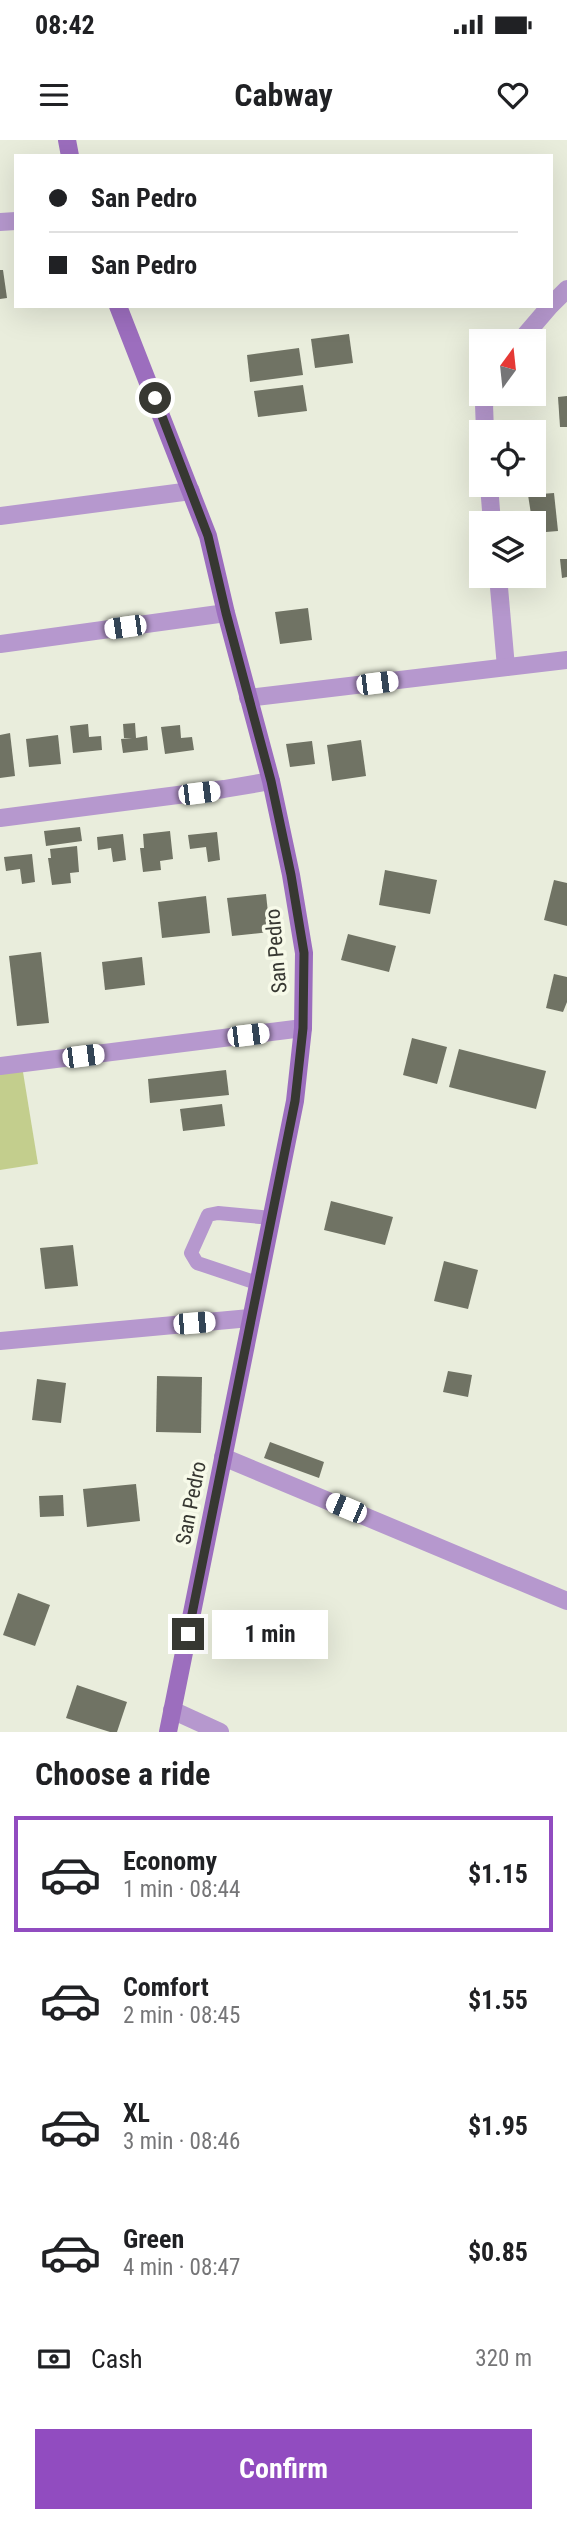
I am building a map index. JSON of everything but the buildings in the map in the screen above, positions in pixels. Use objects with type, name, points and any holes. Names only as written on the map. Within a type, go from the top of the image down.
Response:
[{"type":"main road","name":"San Pedro","points":[[119,308],[208,536],[271,781],[304,953],[303,1028],[295,1101],[168,1732]]},
{"type":"street","points":[[553,304],[567,289]]},
{"type":"street","points":[[531,329],[549,308]]},
{"type":"street","points":[[0,516],[191,491]]},
{"type":"street","points":[[499,588],[506,667]]},
{"type":"street","points":[[0,644],[226,613]]},
{"type":"street","points":[[248,698],[567,660]]},
{"type":"street","points":[[0,818],[271,781]]},
{"type":"street","points":[[0,1066],[303,1028]]},
{"type":"street","points":[[0,1341],[250,1318]]},
{"type":"street","points":[[223,1457],[567,1601]]},
{"type":"street","points":[[172,1710],[220,1732]]},
{"type":"lane","points":[[257,1283],[197,1263],[191,1253],[208,1215],[218,1213],[271,1218]]},
{"type":"green space","points":[[22,1066],[38,1164],[0,1170],[0,1070]]},
{"type":"route","points":[[155,398],[208,536],[271,781],[304,953],[303,1028],[295,1101],[188,1634]]}]
